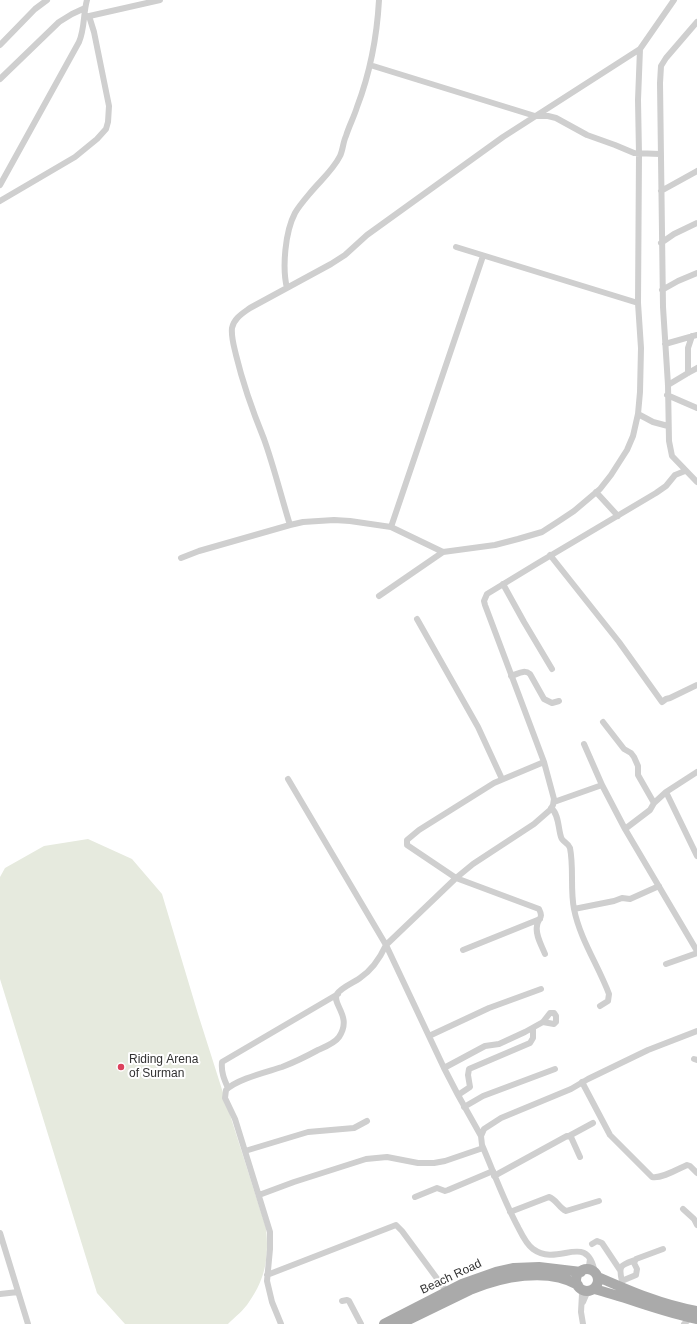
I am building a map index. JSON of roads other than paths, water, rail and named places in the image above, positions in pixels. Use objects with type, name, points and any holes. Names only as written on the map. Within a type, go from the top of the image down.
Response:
[{"type":"main road","name":"Beach Road","points":[[384,1324],[462,1284],[486,1275],[514,1268],[545,1267],[590,1273],[620,1283],[664,1303],[679,1308],[692,1318]]},
{"type":"main road","points":[[590,1273],[597,1285],[592,1290],[585,1291],[579,1286],[577,1279],[590,1273]]},
{"type":"main road","name":"Beach Road","points":[[400,1324],[470,1290],[506,1278],[548,1276],[564,1278],[579,1286]]},
{"type":"main road","name":"Beach Road","points":[[592,1290],[626,1298],[674,1315],[692,1318]]},
{"type":"street","points":[[0,45],[35,9],[47,0]]},
{"type":"street","points":[[0,201],[74,157],[97,139],[106,129],[109,106],[94,32],[87,17],[85,8],[87,0]]},
{"type":"street","points":[[87,17],[160,0]]},
{"type":"street","points":[[287,288],[284,271],[284,259],[288,234],[298,208],[333,168],[340,155],[345,136],[357,107],[370,65],[378,13],[378,0]]},
{"type":"street","points":[[290,525],[232,340],[234,322],[241,314],[250,308],[345,255],[377,227],[503,137],[640,49],[674,0]]},
{"type":"street","points":[[0,79],[59,22],[85,8]]},
{"type":"street","points":[[0,185],[79,42],[87,17]]},
{"type":"street","points":[[697,22],[661,66],[660,83],[662,290],[664,344],[668,385],[668,426],[671,454],[697,482]]},
{"type":"street","points":[[379,596],[443,552],[495,545],[542,532],[574,512],[596,492],[611,475],[627,450],[633,436],[638,414],[640,392],[641,348],[638,303],[638,100],[640,49]]},
{"type":"street","points":[[370,65],[535,116],[548,116],[556,118],[587,135],[634,153],[660,154]]},
{"type":"street","points":[[660,191],[697,171]]},
{"type":"street","points":[[662,243],[674,234],[697,223]]},
{"type":"street","points":[[456,247],[638,303]]},
{"type":"street","points":[[391,527],[483,256]]},
{"type":"street","points":[[662,290],[697,273]]},
{"type":"street","points":[[664,344],[694,336]]},
{"type":"street","points":[[688,372],[688,348],[694,336]]},
{"type":"street","points":[[668,385],[697,368]]},
{"type":"street","points":[[667,395],[697,408]]},
{"type":"street","points":[[638,414],[652,422],[668,426]]},
{"type":"street","points":[[600,1006],[608,1001],[609,994],[588,949],[574,909],[572,868],[569,846],[562,839],[544,762],[484,603],[487,594],[656,493],[666,486],[675,475],[685,470]]},
{"type":"street","points":[[596,492],[618,516]]},
{"type":"street","points":[[181,558],[199,551],[290,525],[303,522],[334,520],[391,527],[443,552]]},
{"type":"street","points":[[550,556],[619,642],[662,702],[697,685]]},
{"type":"street","points":[[504,584],[528,629],[552,669]]},
{"type":"street","points":[[417,620],[476,722],[502,779]]},
{"type":"street","points":[[512,676],[523,671],[527,671],[544,699],[552,703],[559,700]]},
{"type":"street","points":[[603,722],[624,749],[631,753],[634,757],[638,766],[638,775],[654,803]]},
{"type":"street","points":[[584,744],[602,785],[625,829],[697,952],[666,964]]},
{"type":"street","points":[[544,762],[502,779],[419,830],[406,842],[409,847],[456,878],[539,908],[541,914],[536,926],[545,954]]},
{"type":"street","points":[[625,829],[650,810],[654,803],[666,792],[697,772]]},
{"type":"street","points":[[288,779],[386,945],[444,1068],[481,1136]]},
{"type":"street","points":[[228,1088],[222,1075],[222,1062],[338,994],[363,976],[379,960],[386,945],[456,878],[482,858],[534,824],[553,805],[602,785]]},
{"type":"street","points":[[666,792],[697,856]]},
{"type":"street","points":[[574,909],[622,898],[630,899],[659,886]]},
{"type":"street","points":[[463,950],[540,919]]},
{"type":"street","points":[[429,1036],[489,1008],[541,989]]},
{"type":"street","points":[[281,1324],[266,1281],[270,1249],[270,1232],[235,1119],[225,1098],[225,1093],[228,1088],[290,1064],[337,1040],[342,1032],[344,1022],[344,1016],[336,1000],[338,994]]},
{"type":"street","points":[[444,1068],[485,1046],[500,1044],[543,1022]]},
{"type":"street","points":[[458,1095],[470,1086],[468,1075],[469,1069],[530,1043],[533,1038],[533,1028]]},
{"type":"street","points":[[590,1273],[593,1264],[586,1253],[581,1251],[554,1255],[538,1252],[532,1249],[526,1241],[510,1212],[483,1148],[481,1136],[484,1129],[501,1118],[571,1089],[582,1082],[648,1050],[697,1031]]},
{"type":"street","points":[[464,1107],[484,1096],[555,1069]]},
{"type":"street","points":[[582,1082],[610,1135],[652,1177],[670,1173],[687,1165],[697,1173]]},
{"type":"street","points":[[245,1151],[308,1132],[354,1128],[367,1121]]},
{"type":"street","points":[[415,1197],[437,1188],[444,1191],[448,1190],[493,1173],[593,1123]]},
{"type":"street","points":[[569,1136],[571,1137],[580,1157]]},
{"type":"street","points":[[259,1195],[366,1159],[387,1157],[418,1163],[434,1163],[445,1161],[483,1148]]},
{"type":"street","points":[[510,1212],[548,1197],[553,1199],[562,1209],[566,1211],[599,1201]]},
{"type":"street","points":[[684,1209],[694,1219],[697,1225]]},
{"type":"street","points":[[267,1275],[396,1225],[447,1292]]},
{"type":"street","points":[[0,1233],[28,1324]]},
{"type":"street","points":[[592,1244],[597,1241],[602,1243],[620,1270],[620,1283],[637,1273],[634,1263],[635,1260]]},
{"type":"street","points":[[620,1270],[624,1264],[663,1248]]},
{"type":"street","points":[[579,1286],[582,1296],[581,1312],[583,1324]]},
{"type":"street","points":[[581,1312],[584,1299],[592,1290]]},
{"type":"street","points":[[0,1294],[18,1292]]},
{"type":"street","points":[[342,1302],[347,1300],[351,1303],[361,1324]]},
{"type":"place","name":"Riding Arena of Surman","points":[[121,1067]]}]
